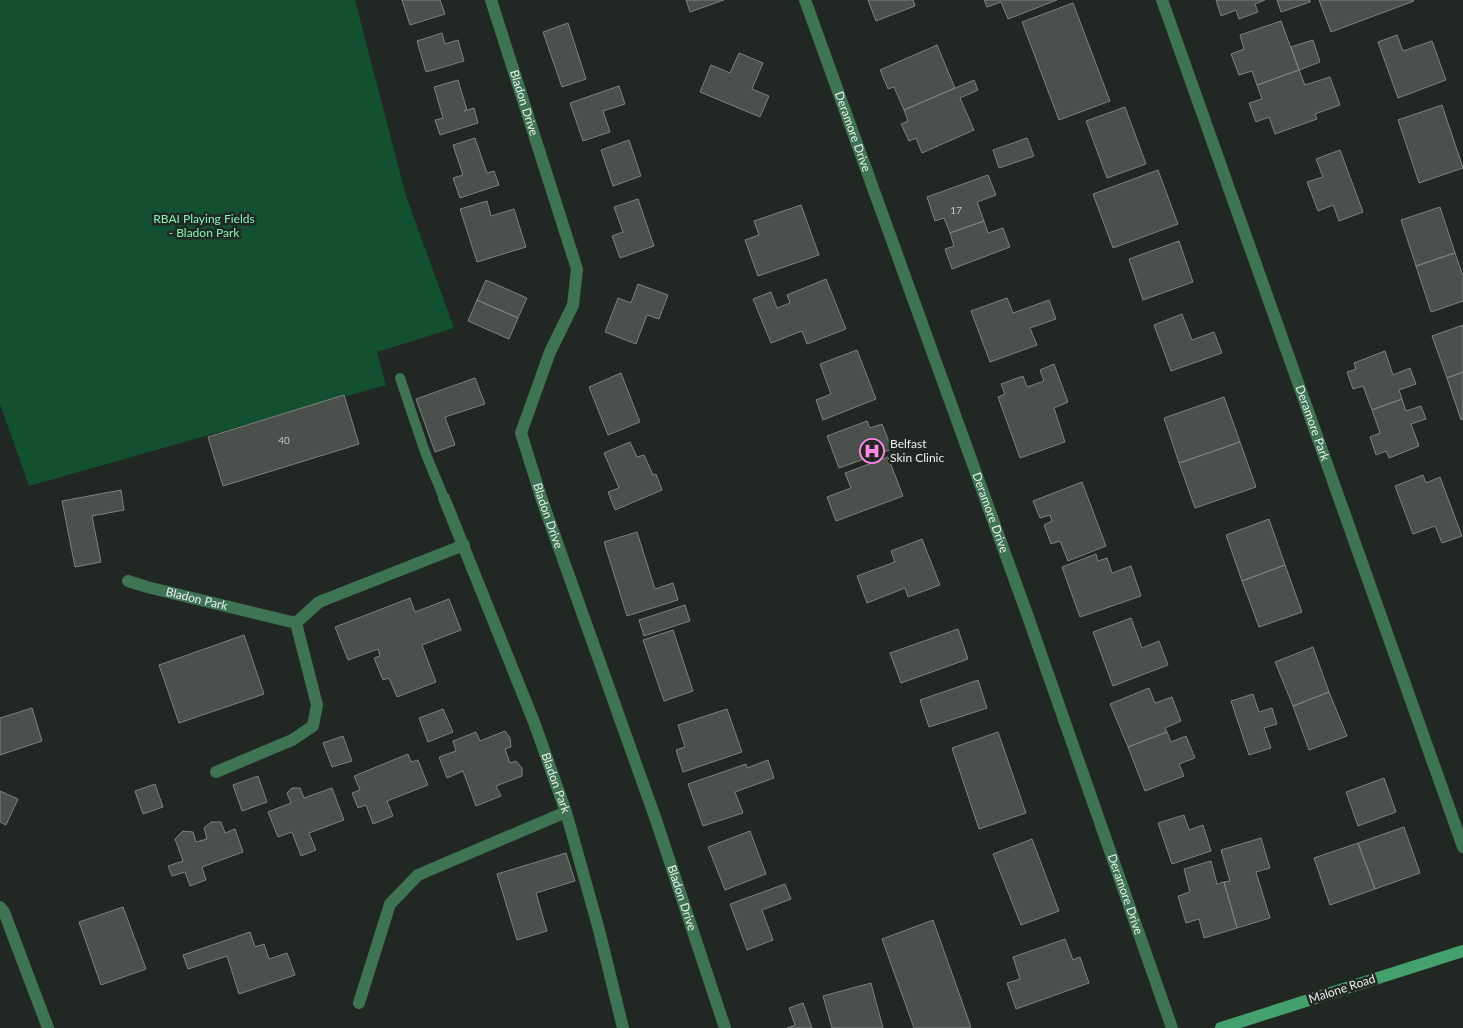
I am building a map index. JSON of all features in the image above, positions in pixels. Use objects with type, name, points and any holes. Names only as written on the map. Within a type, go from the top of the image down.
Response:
[{"type":"main road","name":"Malone Road","points":[[1221,1028],[1463,950]]},
{"type":"street","name":"Bladon Drive","points":[[491,0],[577,270],[573,305],[550,352],[521,433],[542,500],[656,820],[726,1028]]},
{"type":"street","name":"Deramore Drive","points":[[804,0],[1023,604],[1172,1028]]},
{"type":"street","name":"Deramore Park","points":[[1162,0],[1463,847]]},
{"type":"street","name":"Bladon Park","points":[[444,498],[534,722],[566,812],[599,930],[622,1028]]},
{"type":"street","points":[[216,772],[292,740],[314,726],[317,705],[296,623],[320,602],[464,545]]},
{"type":"street","name":"Bladon Park","points":[[128,581],[296,623]]},
{"type":"street","points":[[359,1003],[390,904],[418,875],[566,812]]},
{"type":"street","points":[[0,907],[4,912],[48,1028]]},
{"type":"lane","points":[[400,378],[424,452],[444,498]]},
{"type":"green space","name":"RBAI Playing Fields - Bladon Park","points":[[0,0],[355,0],[406,196],[454,328],[377,352],[386,385],[29,486],[0,404]]},
{"type":"building","points":[[402,0],[440,0],[445,14],[410,25]]},
{"type":"building","points":[[686,0],[724,0],[690,12]]},
{"type":"building","points":[[868,0],[913,0],[915,6],[876,21]]},
{"type":"building","points":[[984,0],[1057,0],[1008,19],[1001,2],[987,7]]},
{"type":"building","points":[[1216,0],[1265,0],[1255,4],[1258,12],[1239,19],[1236,10],[1221,16]]},
{"type":"building","points":[[1277,0],[1310,0],[1310,2],[1281,12]]},
{"type":"building","points":[[1319,0],[1413,0],[1414,1],[1331,32]]},
{"type":"building","points":[[1073,3],[1110,101],[1059,120],[1022,22]]},
{"type":"building","points":[[1281,21],[1299,70],[1257,85],[1252,71],[1239,75],[1231,54],[1244,49],[1240,35]]},
{"type":"building","points":[[568,23],[586,79],[562,87],[543,32]]},
{"type":"building","points":[[442,33],[445,44],[458,40],[464,61],[426,72],[417,41]]},
{"type":"building","points":[[1397,35],[1403,51],[1432,41],[1446,80],[1398,98],[1378,42]]},
{"type":"building","points":[[1313,40],[1320,62],[1299,70],[1291,47]]},
{"type":"building","points":[[937,45],[955,88],[904,110],[894,87],[888,89],[880,70]]},
{"type":"building","points":[[739,53],[763,63],[752,89],[769,96],[760,117],[700,92],[711,65],[730,73]]},
{"type":"building","points":[[1299,70],[1305,85],[1330,77],[1340,105],[1315,114],[1317,119],[1275,134],[1269,117],[1256,122],[1249,103],[1262,99],[1257,85]]},
{"type":"building","points":[[458,80],[467,110],[464,111],[474,108],[478,123],[440,135],[435,120],[443,118],[434,87]]},
{"type":"building","points":[[974,80],[978,90],[960,98],[974,130],[922,153],[916,138],[909,141],[901,124],[908,121],[904,110]]},
{"type":"building","points":[[619,86],[625,104],[603,111],[610,132],[583,141],[570,103]]},
{"type":"building","points":[[1442,105],[1463,168],[1419,183],[1398,120]]},
{"type":"building","points":[[1125,107],[1146,164],[1107,178],[1086,121]]},
{"type":"building","points":[[475,138],[487,173],[494,171],[499,185],[460,198],[453,178],[463,175],[453,145]]},
{"type":"building","points":[[1027,138],[1034,156],[999,168],[993,150]]},
{"type":"building","points":[[629,140],[641,176],[613,186],[601,150]]},
{"type":"building","points":[[1340,150],[1363,212],[1339,221],[1333,205],[1318,211],[1307,182],[1323,177],[1316,159]]},
{"type":"building","points":[[1158,170],[1178,224],[1113,248],[1093,194]]},
{"type":"building","points":[[988,175],[996,195],[977,202],[984,221],[950,233],[944,218],[935,221],[927,197]]},
{"type":"building","points":[[638,199],[654,246],[620,258],[612,236],[623,232],[614,207]]},
{"type":"building","points":[[487,201],[491,216],[514,209],[526,247],[477,262],[460,209]]},
{"type":"building","points":[[801,205],[819,255],[758,276],[745,240],[759,235],[754,221]]},
{"type":"building","points":[[1440,207],[1455,253],[1416,266],[1401,220]]},
{"type":"building","points":[[984,221],[988,233],[1003,228],[1010,247],[952,269],[945,249],[954,246],[950,233]]},
{"type":"building","points":[[1179,241],[1193,282],[1143,300],[1129,259]]},
{"type":"building","points":[[1455,253],[1463,276],[1463,301],[1431,312],[1416,266]]},
{"type":"building","points":[[826,279],[846,329],[807,344],[802,331],[771,343],[753,299],[771,292],[777,308],[790,303],[787,295]]},
{"type":"building","points":[[486,280],[527,298],[518,318],[477,300]]},
{"type":"building","points":[[638,284],[668,295],[659,319],[647,315],[636,344],[605,332],[618,298],[631,303]]},
{"type":"building","points":[[1007,298],[1013,313],[1049,300],[1056,319],[1030,328],[1037,345],[990,362],[971,311]]},
{"type":"building","points":[[477,300],[518,318],[509,339],[468,321]]},
{"type":"building","points":[[1182,314],[1192,340],[1214,332],[1222,353],[1171,371],[1154,325]]},
{"type":"building","points":[[1463,325],[1463,372],[1447,378],[1432,336]]},
{"type":"building","points":[[857,350],[876,399],[823,420],[816,400],[831,394],[820,364]]},
{"type":"building","points":[[1385,351],[1393,375],[1410,368],[1416,384],[1399,390],[1402,399],[1372,410],[1363,386],[1353,389],[1347,372],[1356,369],[1354,363]]},
{"type":"building","points":[[1054,364],[1068,402],[1054,408],[1065,442],[1020,458],[998,397],[1005,394],[1001,384],[1023,376],[1027,387],[1044,381],[1040,370]]},
{"type":"building","points":[[1463,372],[1463,419],[1461,420],[1447,378]]},
{"type":"building","points":[[621,373],[640,422],[608,435],[589,387]]},
{"type":"building","points":[[475,378],[485,404],[445,417],[455,445],[435,452],[416,399]]},
{"type":"building","points":[[344,395],[359,444],[223,486],[208,437]]},
{"type":"building","points":[[1224,397],[1240,442],[1179,463],[1164,418]]},
{"type":"building","points":[[1402,399],[1406,411],[1421,406],[1426,419],[1411,424],[1419,446],[1389,458],[1386,451],[1376,455],[1370,437],[1380,433],[1372,410]]},
{"type":"building","points":[[867,421],[870,428],[882,424],[892,449],[839,468],[827,436]]},
{"type":"building","points":[[630,442],[637,457],[644,455],[653,475],[656,474],[662,490],[615,510],[608,492],[619,488],[604,453]]},
{"type":"building","points":[[1240,442],[1256,487],[1195,508],[1179,463]]},
{"type":"building","points":[[888,457],[903,496],[836,521],[827,497],[851,488],[845,473]]},
{"type":"building","points":[[1423,475],[1426,483],[1440,477],[1462,536],[1442,543],[1435,526],[1413,534],[1395,486]]},
{"type":"building","points":[[1082,482],[1106,546],[1068,561],[1060,541],[1051,544],[1044,525],[1052,521],[1050,515],[1040,518],[1033,501]]},
{"type":"building","points":[[121,490],[124,510],[92,516],[101,562],[75,567],[62,501]]},
{"type":"building","points":[[1269,519],[1285,565],[1242,581],[1226,535]]},
{"type":"building","points":[[637,532],[655,589],[673,583],[678,600],[627,616],[604,542]]},
{"type":"building","points":[[922,539],[940,585],[908,597],[905,588],[867,603],[857,576],[895,562],[891,551]]},
{"type":"building","points":[[1096,554],[1098,561],[1107,558],[1112,573],[1131,566],[1141,596],[1080,617],[1062,567]]},
{"type":"building","points":[[1285,565],[1302,612],[1259,627],[1242,581]]},
{"type":"building","points":[[410,598],[415,612],[449,599],[461,630],[422,645],[436,682],[397,697],[389,678],[383,680],[374,658],[380,656],[378,649],[348,660],[335,627]]},
{"type":"building","points":[[685,605],[690,621],[644,636],[639,620]]},
{"type":"building","points":[[1131,618],[1142,648],[1159,641],[1168,665],[1113,686],[1093,632]]},
{"type":"building","points":[[958,629],[968,659],[901,683],[890,653]]},
{"type":"building","points":[[673,630],[693,691],[664,701],[643,640]]},
{"type":"building","points":[[244,635],[264,694],[179,723],[159,665]]},
{"type":"building","points":[[1313,647],[1329,692],[1293,706],[1275,662]]},
{"type":"building","points":[[978,680],[987,708],[929,727],[920,700]]},
{"type":"building","points":[[1149,688],[1155,703],[1172,697],[1181,721],[1165,728],[1167,732],[1128,747],[1110,704]]},
{"type":"building","points":[[1329,692],[1347,736],[1309,750],[1293,706]]},
{"type":"building","points":[[1253,694],[1259,712],[1272,708],[1277,724],[1264,728],[1271,748],[1249,755],[1231,701]]},
{"type":"building","points":[[32,708],[42,741],[0,755],[0,718]]},
{"type":"building","points":[[443,709],[453,732],[428,742],[419,718]]},
{"type":"building","points":[[727,709],[742,752],[683,772],[676,750],[685,747],[678,725]]},
{"type":"building","points":[[505,731],[510,738],[511,747],[505,749],[510,763],[516,761],[522,768],[522,776],[496,786],[501,796],[476,806],[463,771],[447,778],[439,757],[456,751],[453,741],[476,732],[480,741]]},
{"type":"building","points":[[998,732],[1026,813],[979,829],[952,748]]},
{"type":"building","points":[[1167,732],[1171,742],[1186,736],[1195,758],[1179,764],[1184,776],[1145,791],[1128,747]]},
{"type":"building","points":[[343,736],[352,761],[332,767],[323,743]]},
{"type":"building","points":[[408,754],[411,762],[418,760],[428,785],[387,801],[393,816],[373,824],[366,805],[358,808],[352,793],[360,790],[354,776]]},
{"type":"building","points":[[768,760],[774,778],[735,792],[743,813],[703,826],[688,784],[746,764],[747,768]]},
{"type":"building","points":[[258,776],[267,802],[242,811],[233,785]]},
{"type":"building","points":[[1384,778],[1396,812],[1358,826],[1346,792]]},
{"type":"building","points":[[155,784],[163,807],[143,814],[135,791]]},
{"type":"building","points":[[292,788],[300,788],[304,798],[332,788],[344,820],[309,833],[316,850],[301,856],[292,832],[278,837],[268,812],[291,803],[287,793]]},
{"type":"building","points":[[0,791],[18,799],[6,825],[0,822]]},
{"type":"building","points":[[1184,815],[1189,830],[1203,825],[1211,851],[1172,864],[1158,823]]},
{"type":"building","points":[[211,822],[221,822],[225,833],[235,829],[243,852],[202,867],[206,880],[190,886],[185,872],[172,876],[168,866],[183,861],[175,839],[183,831],[193,832],[196,842],[207,839],[204,828]]},
{"type":"building","points":[[1404,827],[1420,873],[1375,889],[1358,843]]},
{"type":"building","points":[[750,831],[766,874],[725,890],[708,847]]},
{"type":"building","points":[[1261,838],[1270,868],[1256,872],[1270,918],[1237,928],[1224,882],[1230,881],[1221,850]]},
{"type":"building","points":[[1032,839],[1059,911],[1021,925],[993,854]]},
{"type":"building","points":[[1358,843],[1375,889],[1330,905],[1314,858]]},
{"type":"building","points":[[566,853],[575,881],[536,893],[547,931],[517,940],[497,874]]},
{"type":"building","points":[[1211,861],[1217,884],[1224,882],[1237,928],[1204,938],[1199,919],[1186,923],[1178,896],[1190,892],[1184,869]]},
{"type":"building","points":[[785,884],[791,899],[762,910],[773,940],[747,950],[730,904]]},
{"type":"building","points":[[123,907],[146,969],[101,985],[79,922]]},
{"type":"building","points":[[933,920],[971,1027],[914,1028],[882,939]]},
{"type":"building","points":[[250,932],[255,947],[264,944],[269,959],[287,953],[295,975],[239,994],[227,956],[188,969],[183,955]]},
{"type":"building","points":[[1065,939],[1073,960],[1080,957],[1089,983],[1016,1009],[1007,983],[1020,979],[1013,957]]},
{"type":"building","points":[[871,983],[883,1028],[832,1028],[823,996]]},
{"type":"building","points":[[803,1003],[812,1028],[787,1028],[795,1025],[789,1008]]},
{"type":"place","name":"Belfast Skin Clinic","points":[[872,451]]}]
